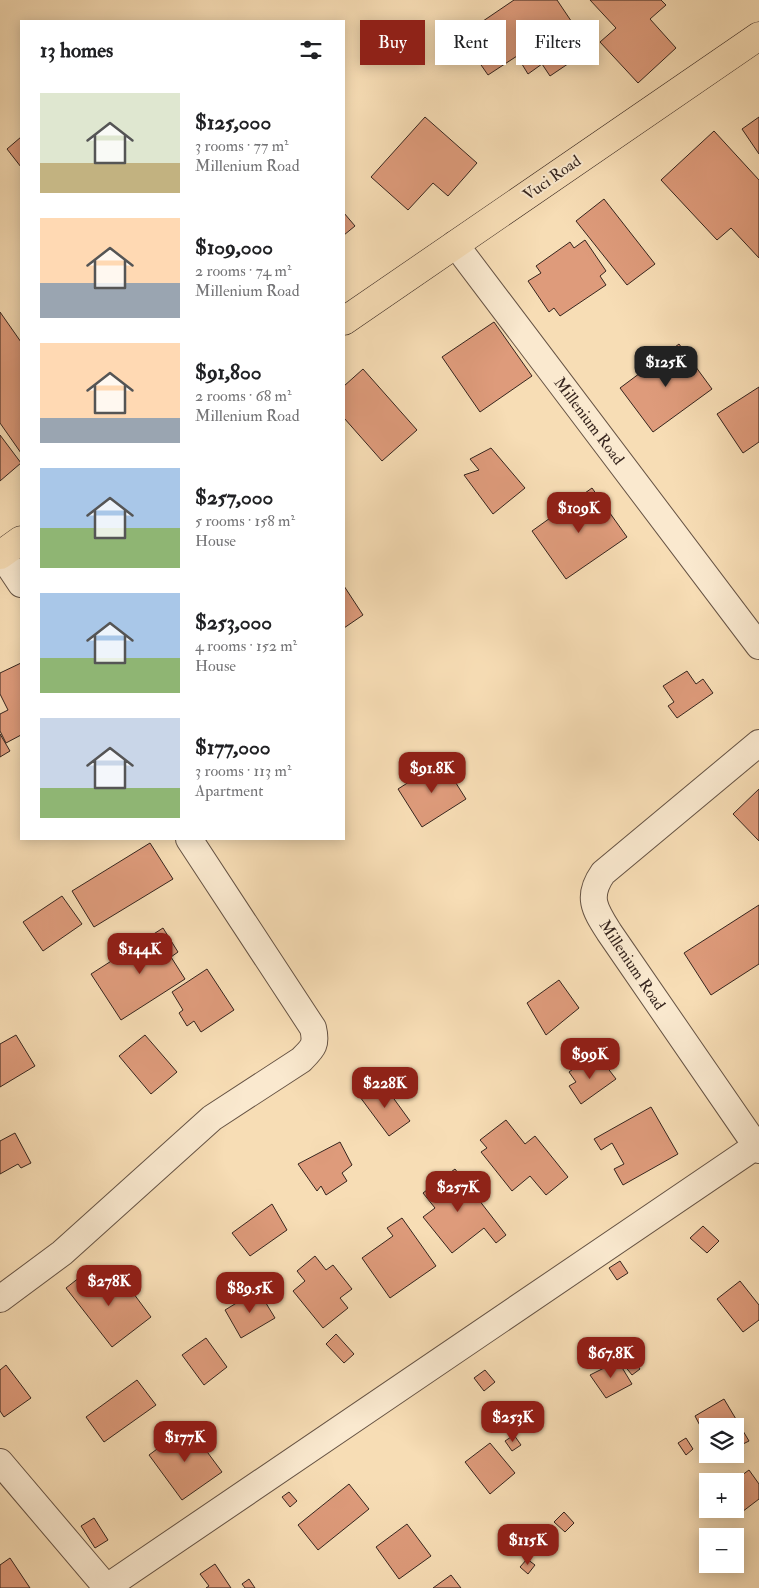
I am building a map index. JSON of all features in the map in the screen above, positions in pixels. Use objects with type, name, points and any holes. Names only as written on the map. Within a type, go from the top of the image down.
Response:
[{"type":"main road","name":"Vuci Road","points":[[345,319],[759,36]]},
{"type":"street","name":"Millenium Road","points":[[455,244],[759,646]]},
{"type":"street","points":[[8,550],[20,581]]},
{"type":"street","name":"Millenium Road","points":[[757,1148],[609,932],[596,910],[594,885],[603,872],[759,743]]},
{"type":"street","points":[[0,1299],[62,1253],[212,1118],[301,1060],[316,1040],[313,1028],[190,840]]},
{"type":"street","points":[[0,1462],[107,1587],[757,1148]]},
{"type":"building","points":[[514,0],[557,0],[570,20],[516,20],[516,57],[506,63],[506,20],[485,20]]},
{"type":"building","points":[[590,0],[661,0],[666,5],[650,19],[676,48],[638,83],[600,42],[616,28]]},
{"type":"building","points":[[481,65],[503,65],[488,75]]},
{"type":"building","points":[[522,65],[541,65],[528,74]]},
{"type":"building","points":[[543,65],[566,65],[550,76]]},
{"type":"building","points":[[425,117],[477,163],[448,196],[433,183],[408,210],[371,177]]},
{"type":"building","points":[[759,117],[759,154],[742,129]]},
{"type":"building","points":[[714,131],[759,180],[759,258],[731,228],[717,240],[661,180]]},
{"type":"building","points":[[20,138],[20,166],[7,149]]},
{"type":"building","points":[[604,199],[655,264],[627,285],[576,221]]},
{"type":"building","points":[[345,214],[355,226],[345,234]]},
{"type":"building","points":[[585,240],[606,271],[600,276],[606,285],[560,316],[554,308],[549,312],[528,281],[541,273],[536,266],[570,242],[574,248]]},
{"type":"building","points":[[0,312],[20,341],[20,452],[0,423]]},
{"type":"building","points":[[494,322],[532,376],[480,412],[442,357]]},
{"type":"building","points":[[679,344],[712,389],[653,432],[620,388]]},
{"type":"building","points":[[363,369],[417,430],[382,461],[345,419],[345,385]]},
{"type":"building","points":[[759,387],[759,442],[743,453],[717,414]]},
{"type":"building","points":[[0,435],[20,464],[0,481]]},
{"type":"building","points":[[491,448],[525,488],[493,514],[464,475],[479,470],[470,459]]},
{"type":"building","points":[[592,488],[627,537],[566,579],[532,531]]},
{"type":"building","points":[[345,588],[363,615],[345,627]]},
{"type":"building","points":[[20,663],[20,736],[6,743],[0,731],[0,714],[8,710],[0,694],[0,673]]},
{"type":"building","points":[[687,671],[696,684],[703,679],[713,693],[677,718],[668,706],[674,702],[663,686]]},
{"type":"building","points":[[0,734],[10,751],[0,757]]},
{"type":"building","points":[[442,761],[466,799],[422,827],[398,789]]},
{"type":"building","points":[[759,789],[759,841],[733,814]]},
{"type":"building","points":[[150,843],[173,879],[94,927],[72,891]]},
{"type":"building","points":[[62,896],[82,924],[43,951],[23,922]]},
{"type":"building","points":[[759,905],[759,964],[711,995],[684,953]]},
{"type":"building","points":[[163,928],[178,952],[171,957],[185,979],[121,1020],[91,974]]},
{"type":"building","points":[[207,969],[234,1010],[201,1032],[194,1021],[187,1026],[179,1013],[183,1010],[172,992]]},
{"type":"building","points":[[559,980],[579,1008],[546,1035],[527,1003]]},
{"type":"building","points":[[16,1035],[35,1066],[0,1087],[0,1044]]},
{"type":"building","points":[[145,1035],[177,1072],[151,1094],[119,1056]]},
{"type":"building","points":[[586,1060],[593,1070],[603,1062],[616,1079],[581,1104],[569,1086],[576,1082],[569,1072]]},
{"type":"building","points":[[381,1081],[410,1121],[389,1136],[360,1097]]},
{"type":"building","points":[[651,1107],[678,1154],[623,1185],[614,1169],[624,1164],[612,1143],[601,1150],[594,1139]]},
{"type":"building","points":[[506,1120],[525,1144],[535,1136],[568,1177],[546,1195],[530,1176],[512,1191],[481,1152],[487,1148],[480,1140]]},
{"type":"building","points":[[15,1133],[31,1163],[21,1168],[18,1164],[0,1174],[0,1141]]},
{"type":"building","points":[[340,1142],[352,1165],[342,1173],[347,1181],[326,1195],[321,1186],[317,1191],[298,1164]]},
{"type":"building","points":[[455,1169],[506,1235],[496,1243],[484,1228],[452,1253],[423,1217],[435,1208],[423,1193]]},
{"type":"building","points":[[272,1204],[287,1230],[250,1256],[232,1233]]},
{"type":"building","points":[[402,1218],[436,1266],[390,1298],[362,1258],[393,1236],[387,1228]]},
{"type":"building","points":[[703,1226],[719,1241],[707,1253],[690,1238]]},
{"type":"building","points":[[315,1256],[326,1270],[333,1265],[352,1289],[340,1298],[348,1308],[323,1328],[293,1291],[305,1281],[297,1271]]},
{"type":"building","points":[[620,1261],[628,1273],[617,1280],[609,1268]]},
{"type":"building","points":[[89,1270],[105,1291],[122,1278],[151,1317],[112,1347],[66,1288]]},
{"type":"building","points":[[740,1281],[759,1305],[759,1320],[743,1332],[717,1299]]},
{"type":"building","points":[[258,1290],[275,1318],[241,1338],[225,1310]]},
{"type":"building","points":[[336,1334],[354,1354],[344,1363],[326,1344]]},
{"type":"building","points":[[206,1338],[227,1367],[204,1385],[182,1355]]},
{"type":"building","points":[[632,1358],[640,1369],[632,1375],[624,1365]]},
{"type":"building","points":[[618,1361],[632,1384],[606,1398],[590,1375]]},
{"type":"building","points":[[6,1365],[31,1398],[4,1417],[0,1411],[0,1370]]},
{"type":"building","points":[[485,1370],[495,1382],[484,1391],[474,1378]]},
{"type":"building","points":[[137,1380],[156,1405],[104,1442],[86,1417]]},
{"type":"building","points":[[724,1399],[735,1418],[699,1418],[699,1424],[695,1416]]},
{"type":"building","points":[[188,1426],[222,1472],[182,1500],[149,1455]]},
{"type":"building","points":[[744,1433],[749,1441],[744,1444]]},
{"type":"building","points":[[514,1435],[521,1445],[512,1451],[505,1441]]},
{"type":"building","points":[[686,1438],[693,1449],[686,1455],[678,1443]]},
{"type":"building","points":[[490,1443],[515,1473],[490,1494],[465,1462]]},
{"type":"building","points":[[749,1470],[759,1484],[759,1499],[744,1510],[744,1474]]},
{"type":"building","points":[[349,1484],[369,1509],[318,1550],[298,1525]]},
{"type":"building","points":[[289,1492],[297,1501],[290,1507],[282,1497]]},
{"type":"building","points":[[564,1512],[574,1523],[565,1532],[554,1522]]},
{"type":"building","points":[[94,1518],[108,1540],[95,1548],[81,1526]]},
{"type":"building","points":[[407,1524],[431,1556],[399,1579],[376,1547]]},
{"type":"building","points":[[10,1558],[30,1588],[0,1588],[0,1565]]},
{"type":"building","points":[[527,1559],[535,1565],[528,1574],[520,1567]]},
{"type":"building","points":[[215,1564],[231,1588],[206,1588],[209,1586],[200,1574]]},
{"type":"building","points":[[451,1575],[461,1588],[433,1588]]},
{"type":"building","points":[[249,1579],[255,1588],[245,1588],[242,1584]]}]
